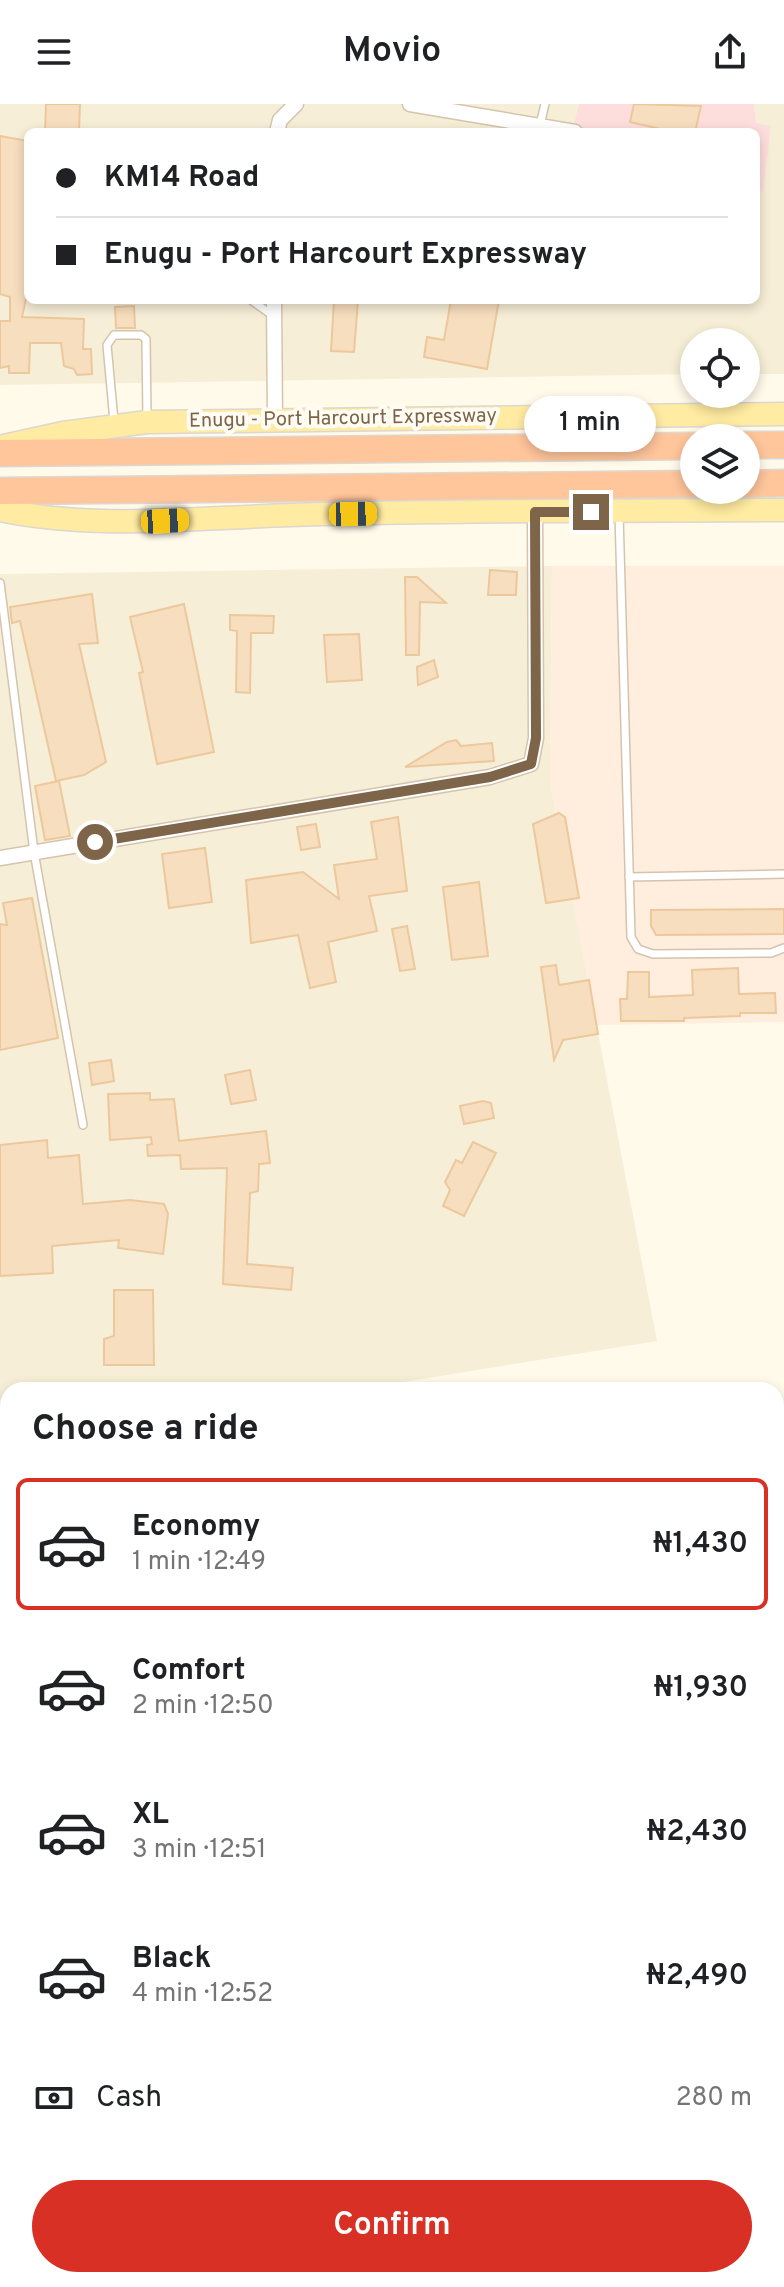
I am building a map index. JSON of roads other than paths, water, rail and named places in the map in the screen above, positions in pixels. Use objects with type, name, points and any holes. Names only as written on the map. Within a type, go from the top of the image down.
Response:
[{"type":"highway","points":[[760,445],[784,445]]},
{"type":"highway","name":"Enugu - Port Harcourt Expressway","points":[[0,453],[680,446]]},
{"type":"highway","points":[[760,484],[784,483]]},
{"type":"highway","points":[[0,491],[680,484]]},
{"type":"main road","name":"Enugu - Port Harcourt Expressway","points":[[0,446],[147,422],[784,414]]},
{"type":"main road","points":[[0,510],[35,517],[98,521],[784,510]]},
{"type":"street","points":[[410,104],[555,128]]},
{"type":"street","points":[[279,128],[289,106]]},
{"type":"street","points":[[274,304],[275,420]]},
{"type":"street","points":[[0,858],[490,777],[531,764],[536,738],[535,512]]},
{"type":"lane","points":[[540,125],[545,104]]},
{"type":"lane","points":[[257,304],[275,317]]},
{"type":"lane","points":[[114,425],[107,345],[114,335],[141,335],[146,339],[147,422]]},
{"type":"lane","points":[[619,512],[631,937],[638,949],[653,954],[771,953],[784,948]]},
{"type":"lane","points":[[0,583],[34,852],[83,1125]]},
{"type":"lane","points":[[629,877],[784,874]]}]
